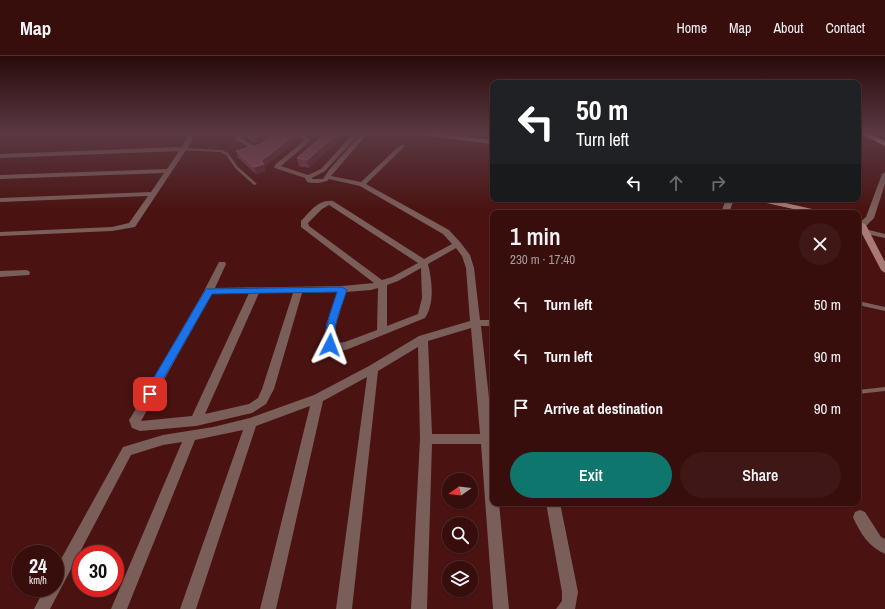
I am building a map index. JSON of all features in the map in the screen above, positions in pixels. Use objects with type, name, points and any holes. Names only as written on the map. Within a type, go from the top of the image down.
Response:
[{"type":"main road","points":[[772,202],[800,210]]},
{"type":"main road","points":[[861,226],[885,270]]},
{"type":"street","points":[[0,234],[126,227],[133,224],[177,159]]},
{"type":"street","points":[[285,159],[278,164],[277,167],[308,177],[309,181],[317,182],[325,180],[342,159]]},
{"type":"street","points":[[308,177],[325,168],[334,159]]},
{"type":"street","points":[[362,184],[389,159]]},
{"type":"street","points":[[325,168],[333,169]]},
{"type":"street","points":[[0,177],[169,171]]},
{"type":"street","points":[[882,236],[861,226],[870,218],[885,174]]},
{"type":"street","points":[[328,177],[362,184],[446,232],[466,255],[470,268],[490,439],[426,439]]},
{"type":"street","points":[[0,200],[153,194]]},
{"type":"street","points":[[342,290],[329,340],[330,345],[335,347],[346,346],[422,316],[426,310],[427,275],[424,263],[330,203],[326,203],[304,223],[305,228],[383,285]]},
{"type":"street","points":[[209,291],[342,290],[383,285],[457,244]]},
{"type":"street","points":[[222,264],[209,291],[135,420],[136,424],[140,426],[196,421],[252,408],[262,401],[268,389],[298,290]]},
{"type":"street","points":[[0,274],[26,273]]},
{"type":"street","points":[[382,331],[383,285]]},
{"type":"street","points":[[196,421],[255,290]]},
{"type":"street","points":[[64,567],[127,451],[163,440],[191,436],[251,423],[318,398],[423,339],[476,323],[490,323]]},
{"type":"street","points":[[419,609],[426,439],[423,339]]},
{"type":"street","points":[[344,609],[372,369]]},
{"type":"street","points":[[268,609],[318,398]]},
{"type":"street","points":[[188,609],[251,423]]},
{"type":"street","points":[[119,609],[191,436]]},
{"type":"street","points":[[494,506],[501,609]]},
{"type":"street","points":[[553,506],[570,592],[569,605],[564,609]]},
{"type":"street","points":[[860,517],[876,542],[885,547]]},
{"type":"street","points":[[42,609],[48,597]]},
{"type":"lane","points":[[230,159],[237,168],[255,184]]},
{"type":"lane","points":[[861,304],[885,309]]},
{"type":"lane","points":[[861,392],[885,390]]},
{"type":"building","points":[[245,159],[264,159],[261,161],[264,164],[254,167]]},
{"type":"route","points":[[150,394],[209,291],[342,290],[330,332],[330,345]]}]
